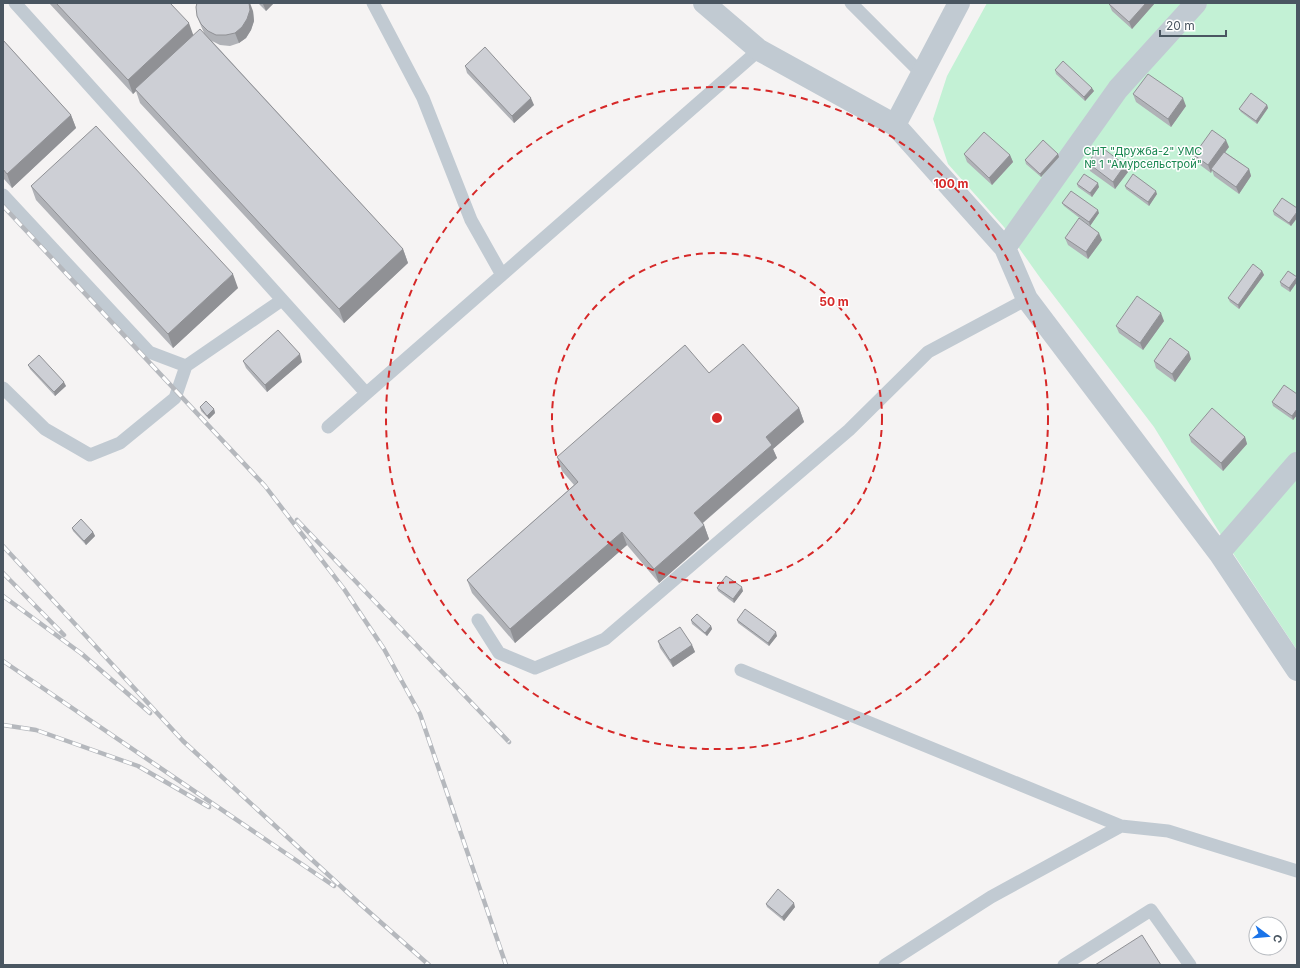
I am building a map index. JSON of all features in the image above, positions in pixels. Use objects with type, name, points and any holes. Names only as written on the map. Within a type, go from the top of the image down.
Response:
[{"type":"street","points":[[704,3],[759,50],[895,125],[1005,248],[1027,300],[1219,553],[1297,670]]},
{"type":"street","points":[[895,125],[959,3]]},
{"type":"street","points":[[1005,248],[1118,89],[1196,3]]},
{"type":"street","points":[[1219,553],[1297,463]]},
{"type":"lane","points":[[15,3],[366,393]]},
{"type":"lane","points":[[373,3],[423,98],[471,220],[502,275]]},
{"type":"lane","points":[[851,3],[922,74]]},
{"type":"lane","points":[[328,427],[759,50]]},
{"type":"lane","points":[[3,195],[149,352],[186,366]]},
{"type":"lane","points":[[3,388],[45,429],[90,455],[120,443],[175,398],[186,366],[282,300]]},
{"type":"lane","points":[[478,620],[499,653],[535,668],[605,639],[849,430],[928,352],[1027,300]]},
{"type":"lane","points":[[741,670],[1121,826],[1168,831],[1297,871]]},
{"type":"lane","points":[[885,965],[991,897],[1121,826]]},
{"type":"lane","points":[[1064,965],[1151,910],[1190,965]]},
{"type":"green space","name":"СНТ \"Дружба-2\" УМС № 1 \"Амурсельстрой\"","points":[[987,3],[1297,3],[1297,650],[1221,535],[1154,427],[1041,279],[1004,227],[948,164],[933,119],[947,76]]},
{"type":"building","points":[[56,3],[170,3],[189,23],[128,80]]},
{"type":"building","points":[[197,3],[249,3],[250,10],[242,27],[235,33],[216,35],[208,31],[201,24],[197,16]]},
{"type":"building","points":[[1146,3],[1129,22],[1109,4]]},
{"type":"building","points":[[200,29],[403,249],[339,309],[135,89]]},
{"type":"building","points":[[3,40],[71,115],[7,174],[3,169]]},
{"type":"building","points":[[485,47],[531,98],[512,116],[465,66]]},
{"type":"building","points":[[1063,61],[1092,88],[1084,97],[1055,70]]},
{"type":"building","points":[[1148,74],[1183,98],[1168,119],[1133,94]]},
{"type":"building","points":[[1251,93],[1267,105],[1256,121],[1239,109]]},
{"type":"building","points":[[96,126],[233,274],[168,334],[31,186]]},
{"type":"building","points":[[1212,130],[1226,140],[1208,165],[1194,155]]},
{"type":"building","points":[[984,132],[1010,155],[989,178],[964,154]]},
{"type":"building","points":[[1043,140],[1058,154],[1040,174],[1025,160]]},
{"type":"building","points":[[1100,146],[1125,165],[1113,182],[1088,163]]},
{"type":"building","points":[[1224,152],[1249,169],[1236,187],[1211,169]]},
{"type":"building","points":[[1084,174],[1098,183],[1090,193],[1077,184]]},
{"type":"building","points":[[1133,174],[1156,191],[1148,202],[1125,186]]},
{"type":"building","points":[[1071,191],[1098,210],[1089,222],[1062,203]]},
{"type":"building","points":[[1282,198],[1297,208],[1297,212],[1289,223],[1273,211]]},
{"type":"building","points":[[1079,218],[1099,233],[1086,252],[1065,238]]},
{"type":"building","points":[[1253,264],[1262,271],[1238,305],[1228,298]]},
{"type":"building","points":[[1288,271],[1297,277],[1289,288],[1280,282]]},
{"type":"building","points":[[1137,296],[1161,313],[1140,343],[1116,326]]},
{"type":"building","points":[[278,330],[300,354],[265,385],[243,361]]},
{"type":"building","points":[[1170,338],[1189,352],[1172,374],[1154,361]]},
{"type":"building","points":[[743,344],[799,408],[766,437],[772,445],[694,513],[704,525],[654,569],[622,532],[510,629],[467,580],[578,482],[557,457],[685,345],[709,373]]},
{"type":"building","points":[[39,355],[64,382],[54,392],[28,365]]},
{"type":"building","points":[[1284,385],[1297,394],[1297,409],[1292,416],[1272,402]]},
{"type":"building","points":[[206,401],[214,409],[207,416],[200,407]]},
{"type":"building","points":[[1212,408],[1245,437],[1221,463],[1189,435]]},
{"type":"building","points":[[81,519],[93,532],[84,541],[72,528]]},
{"type":"building","points":[[726,576],[742,587],[733,599],[717,588]]},
{"type":"building","points":[[745,609],[776,632],[768,643],[737,620]]},
{"type":"building","points":[[697,614],[711,626],[705,633],[691,620]]},
{"type":"building","points":[[680,627],[692,645],[670,660],[658,641]]},
{"type":"building","points":[[778,889],[794,903],[782,917],[766,904]]},
{"type":"building","points":[[1142,935],[1161,965],[1095,965]]},
{"type":"railway","points":[[3,206],[265,486],[344,589],[384,649],[420,714],[506,965]]},
{"type":"railway","points":[[297,520],[509,742]]},
{"type":"railway","points":[[3,546],[183,741],[359,903],[429,965]]},
{"type":"railway","points":[[3,573],[64,635]]},
{"type":"railway","points":[[3,596],[82,654],[150,713]]},
{"type":"railway","points":[[3,661],[334,886]]},
{"type":"railway","points":[[3,725],[36,730],[138,766],[209,807]]}]
